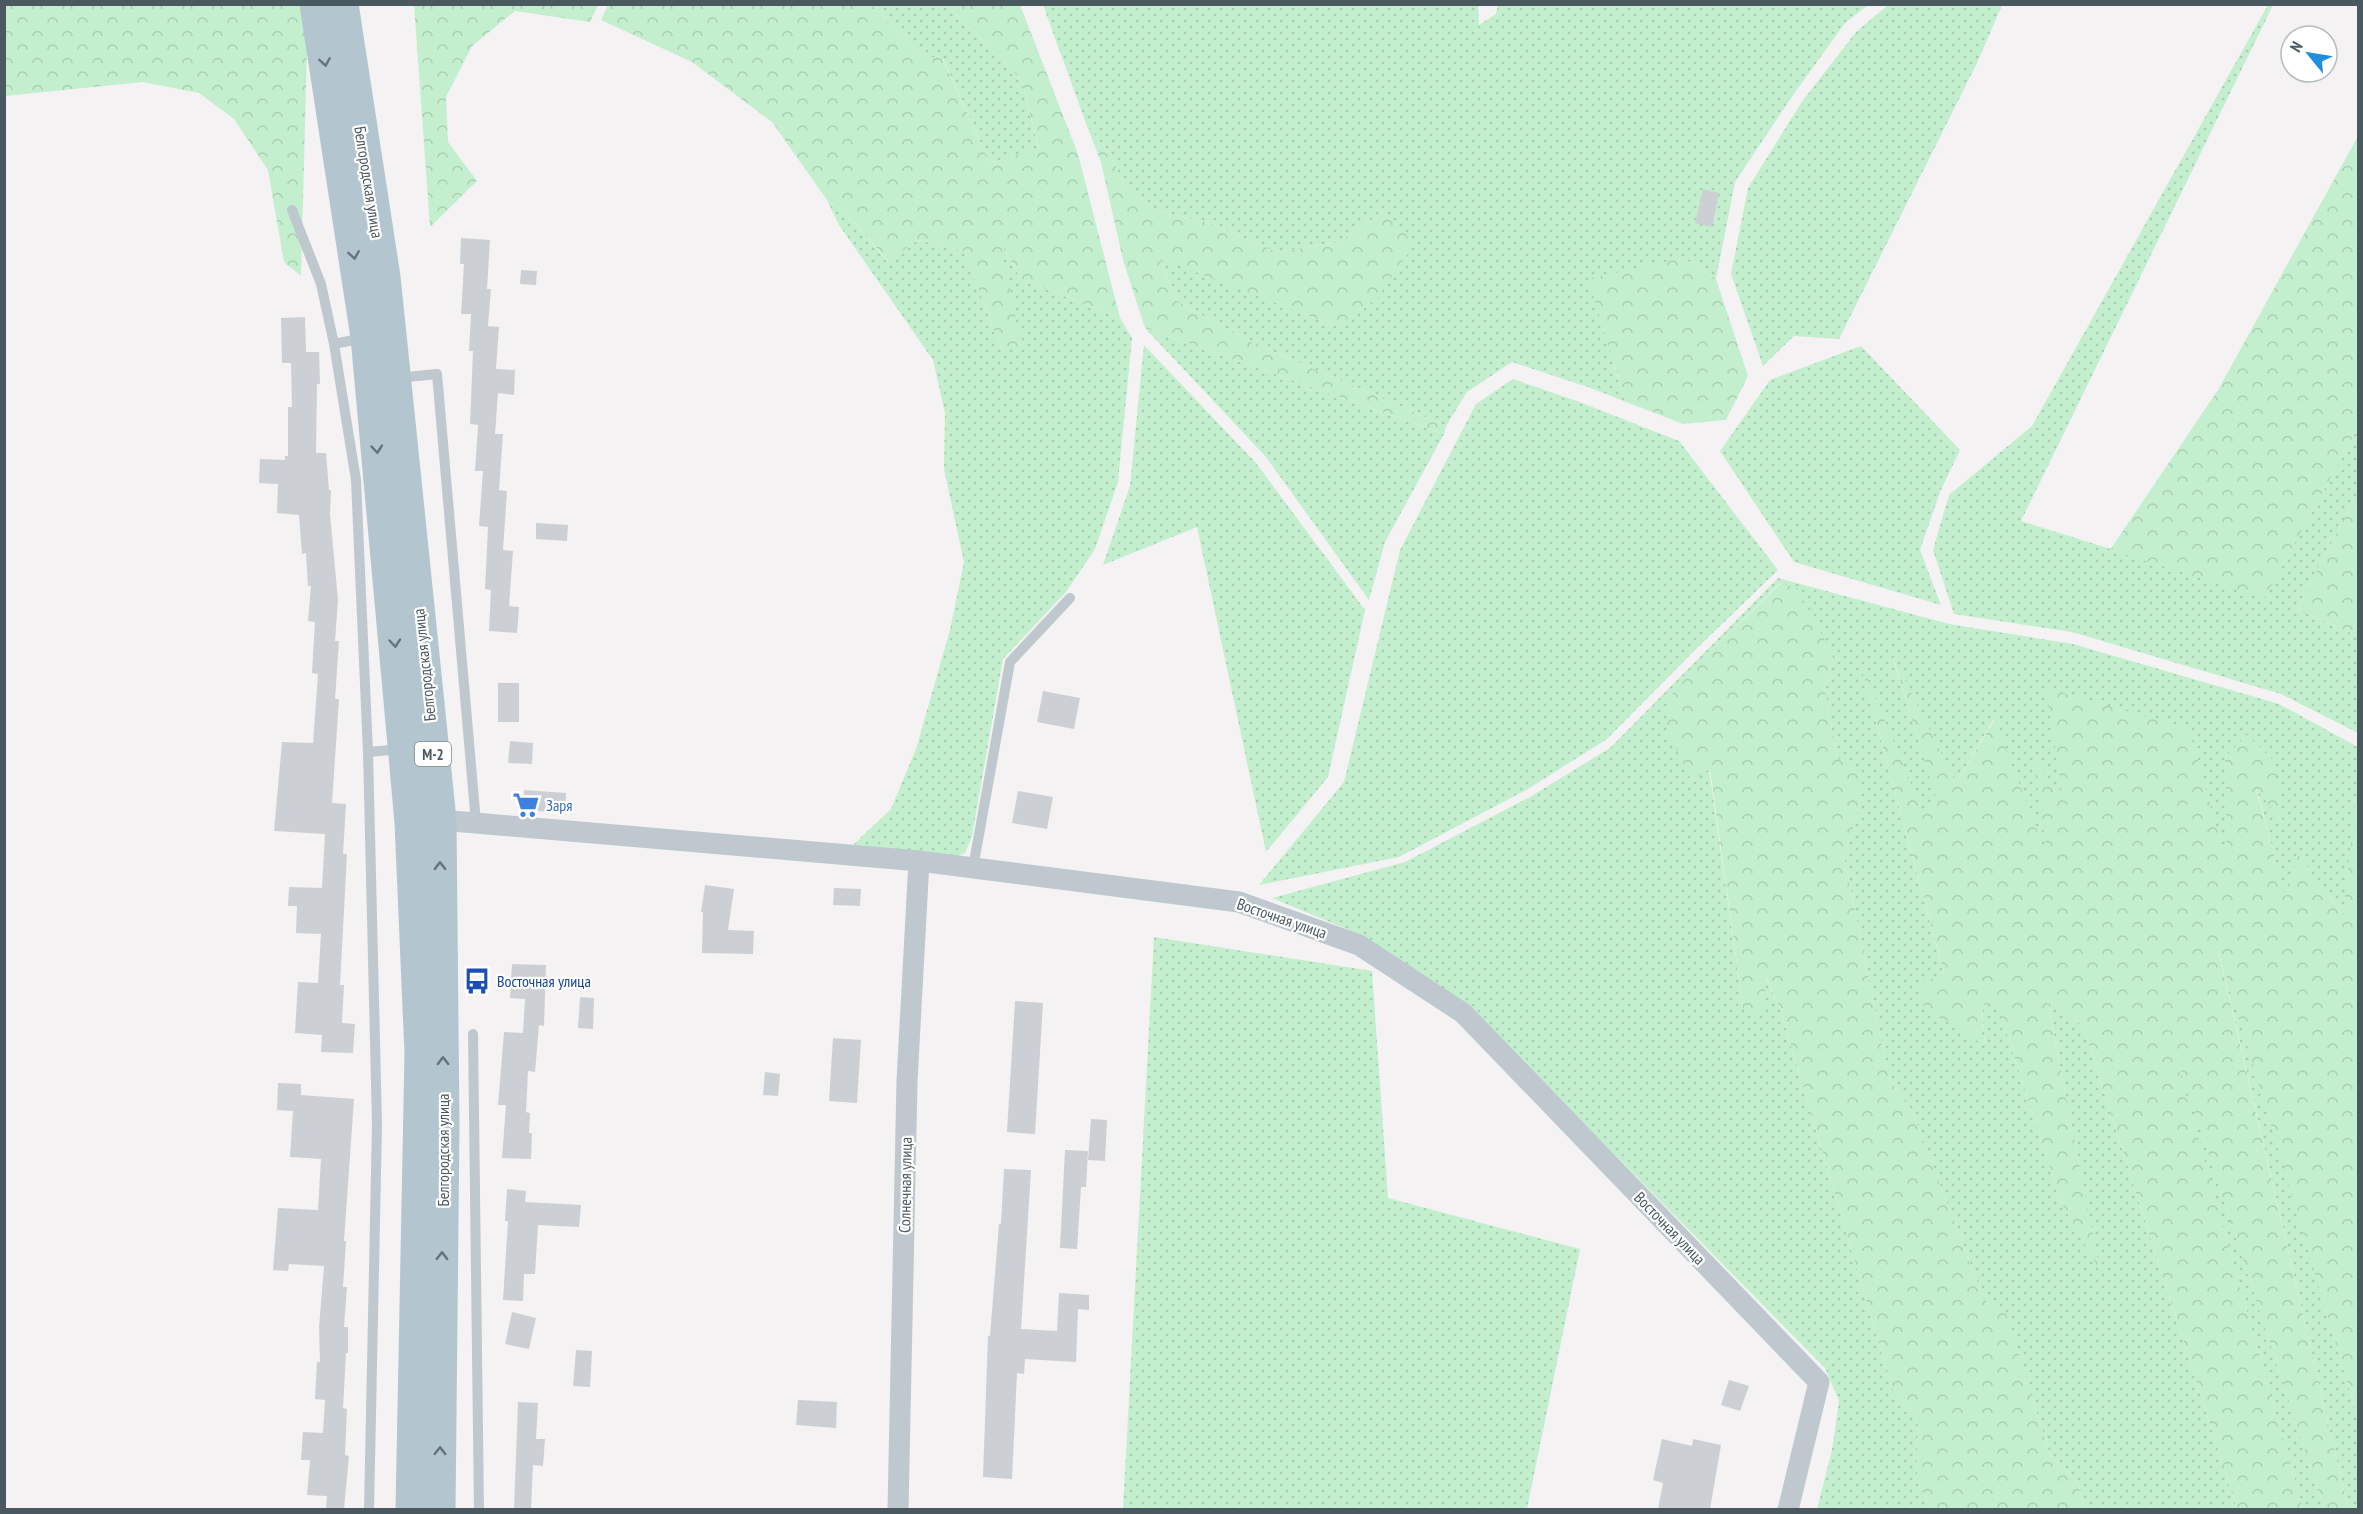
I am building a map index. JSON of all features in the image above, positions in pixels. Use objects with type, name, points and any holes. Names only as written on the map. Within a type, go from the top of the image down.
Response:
[{"type":"main road","name":"Белгородская улица","points":[[316,4],[367,338],[404,749],[425,821],[412,1509]]},
{"type":"main road","name":"Белгородская улица","points":[[342,4],[384,277],[394,379],[425,821],[443,1125],[439,1509]]},
{"type":"street","name":"Восточная улица","points":[[425,821],[476,823],[919,861],[1239,902],[1359,945],[1463,1013],[1820,1382],[1788,1509]]},
{"type":"street","name":"Солнечная улица","points":[[898,1509],[907,1081],[919,861]]},
{"type":"lane","points":[[292,210],[321,284],[334,344],[356,480],[368,752],[377,1124],[369,1509]]},
{"type":"lane","points":[[334,344],[367,338]]},
{"type":"lane","points":[[394,379],[436,374],[476,823]]},
{"type":"lane","points":[[973,868],[1010,662],[1070,598]]},
{"type":"lane","points":[[368,752],[404,749]]},
{"type":"lane","points":[[473,1034],[479,1509]]},
{"type":"green space","points":[[1478,4],[1479,25],[1496,14],[1498,5],[1868,5],[1845,23],[1735,182],[1716,279],[1683,258],[1614,365],[1626,402],[1512,362],[1467,392],[1446,426],[1251,342],[1178,302],[1159,257],[1341,328],[1384,211],[1339,242],[1277,252],[1209,223],[1158,211],[1123,185],[1111,154],[1087,126],[1043,5]]},
{"type":"green space","points":[[4,5],[306,5],[308,12],[301,276],[284,262],[268,170],[234,119],[199,93],[143,82],[5,96]]},
{"type":"green space","points":[[414,5],[598,5],[590,22],[515,11],[472,46],[446,97],[448,142],[477,181],[430,227]]},
{"type":"green space","points":[[608,5],[872,5],[922,56],[942,58],[990,163],[1039,148],[1021,79],[946,5],[1020,5],[1078,154],[1120,318],[1021,279],[1000,240],[1022,350],[1001,348],[964,251],[918,240],[888,261],[857,225],[827,200],[772,122],[692,62],[601,20]]},
{"type":"green space","points":[[872,5],[946,5],[1021,79],[1039,149],[990,163],[943,59],[922,56]]},
{"type":"green space","points":[[1888,5],[2002,5],[1977,63],[1839,339],[1794,336],[1763,366],[1731,274],[1748,188],[1801,103],[1856,32]]},
{"type":"green space","points":[[2268,5],[2273,5],[2021,521],[2265,597],[2358,428],[2358,492],[2297,609],[2358,636],[2358,733],[2281,694],[2072,632],[1954,614],[1933,550],[1949,495],[2032,426]]},
{"type":"green space","points":[[1087,126],[1111,154],[1123,185],[1158,211],[1209,223],[1277,252],[1339,242],[1384,211],[1416,242],[1378,297],[1341,328],[1159,258],[1178,302],[1251,342],[1446,426],[1444,434],[1145,328],[1123,260],[1101,162]]},
{"type":"green space","points":[[2358,136],[2358,428],[2265,598],[2110,550],[2218,390]]},
{"type":"green space","points":[[827,200],[857,225],[887,261],[918,240],[964,251],[1001,348],[999,238],[1021,279],[1120,318],[1132,338],[1118,482],[1095,549],[1066,592],[1003,659],[972,836],[965,853],[952,858],[851,847],[891,809],[916,749],[950,630],[964,562],[944,469],[945,413],[933,360],[839,225]]},
{"type":"green space","points":[[1683,258],[1716,279],[1748,376],[1726,420],[1683,424],[1626,402],[1588,279]]},
{"type":"green space","points":[[1145,328],[1444,434],[1385,542],[1369,600],[1266,457]]},
{"type":"green space","points":[[1144,345],[1256,463],[1365,610],[1328,777],[1266,852],[1197,527],[1103,565],[1130,486]]},
{"type":"green space","points":[[1861,346],[1960,450],[1940,492],[1920,550],[1941,605],[1794,562],[1720,451],[1770,380]]},
{"type":"green space","points":[[1513,379],[1679,441],[1778,570],[1607,739],[1528,789],[1399,857],[1259,885],[1344,782],[1400,550],[1476,404]]},
{"type":"green space","points":[[2358,492],[2358,636],[2297,609]]},
{"type":"green space","points":[[1778,578],[1949,624],[2073,644],[2279,704],[2358,747],[2358,804],[2356,796],[2344,917],[2298,855],[2286,899],[2256,786],[2282,822],[2248,735],[2225,757],[2228,868],[2065,809],[2033,752],[2049,864],[1994,719],[1956,783],[1893,659],[1938,802],[1922,811],[1861,666],[1945,978],[1985,1045],[1982,1006],[1996,999],[2061,1202],[2099,1268],[2047,998],[2083,1026],[2237,1509],[2084,1509],[2078,1483],[2050,1455],[2006,1314],[1984,1300],[1912,1111],[1889,1079],[1844,856],[1860,805],[1837,758],[1825,691],[1833,655],[1780,583],[1716,646],[1671,696],[1691,780],[1709,768],[1743,1008],[1765,977],[1780,1008],[1892,1388],[1918,1419],[1917,1480],[1932,1509],[1817,1509],[1832,1450],[1839,1401],[1825,1368],[1470,1008],[1361,935],[1272,898],[1405,862],[1530,797],[1610,748]]},
{"type":"green space","points":[[1781,583],[1797,588],[1833,655],[1825,691],[1837,758],[1858,772],[1860,805],[1844,856],[1889,1079],[1912,1111],[1984,1300],[2006,1313],[2050,1455],[2078,1483],[2084,1509],[1932,1509],[1917,1480],[1918,1419],[1892,1388],[1780,1008],[1766,978],[1763,1016],[1743,1008],[1710,769],[1691,780],[1666,727],[1670,696],[1716,646]]},
{"type":"green space","points":[[1892,654],[1956,783],[1995,719],[2048,860],[2032,750],[2064,807],[2046,688],[2189,729],[2227,865],[2225,757],[2247,735],[2275,762],[2283,823],[2256,789],[2286,897],[2298,854],[2343,916],[2356,794],[2358,804],[2358,1418],[2217,945],[2348,1509],[2324,1509],[2165,1020],[2303,1509],[2237,1509],[2083,1026],[2047,999],[2100,1271],[2061,1202],[1996,1000],[1982,1006],[1985,1046],[1918,1002],[1920,981],[1945,977],[1859,659],[1922,810],[1937,802]]},
{"type":"green space","points":[[2214,930],[2358,1418],[2358,1509],[2348,1509]]},
{"type":"green space","points":[[1154,937],[1372,971],[1388,1198],[1580,1249],[1527,1509],[1123,1509]]},
{"type":"green space","points":[[2158,997],[2324,1509],[2303,1509]]},
{"type":"building","points":[[1703,189],[1719,193],[1712,227],[1695,223]]},
{"type":"building","points":[[461,238],[490,240],[487,289],[491,289],[488,326],[499,327],[496,369],[515,370],[514,395],[498,393],[495,434],[503,434],[499,490],[507,491],[503,550],[513,551],[509,606],[519,607],[517,633],[489,631],[491,590],[485,589],[488,527],[479,526],[483,471],[475,471],[478,425],[470,424],[473,351],[469,351],[471,314],[461,314],[464,264],[460,264]]},
{"type":"building","points":[[521,270],[537,271],[536,285],[520,284]]},
{"type":"building","points":[[305,317],[306,352],[319,352],[320,384],[317,384],[316,453],[326,453],[329,490],[331,490],[330,514],[338,600],[335,641],[339,641],[335,699],[339,699],[332,803],[346,804],[343,854],[347,854],[340,985],[344,985],[342,1023],[355,1024],[353,1053],[321,1052],[322,1035],[295,1033],[298,982],[318,983],[321,934],[296,933],[297,906],[288,906],[289,887],[322,888],[325,834],[274,831],[282,742],[313,743],[318,674],[312,673],[315,622],[308,621],[311,586],[308,586],[306,553],[302,554],[299,515],[277,513],[278,484],[259,483],[260,459],[285,460],[285,456],[288,456],[288,407],[292,407],[291,363],[282,363],[281,318]]},
{"type":"building","points":[[536,523],[568,525],[567,541],[536,539]]},
{"type":"building","points":[[498,683],[519,683],[519,722],[498,722]]},
{"type":"building","points":[[1043,691],[1080,698],[1074,729],[1037,722]]},
{"type":"building","points":[[510,741],[533,743],[532,764],[508,763]]},
{"type":"building","points":[[524,790],[566,793],[565,813],[523,810]]},
{"type":"building","points":[[1018,791],[1053,797],[1047,829],[1012,823]]},
{"type":"building","points":[[705,885],[734,889],[728,930],[754,931],[753,954],[702,953],[703,912],[701,912]]},
{"type":"building","points":[[834,888],[861,889],[860,906],[833,905]]},
{"type":"building","points":[[512,964],[546,965],[544,1026],[539,1025],[535,1072],[528,1071],[526,1112],[530,1113],[531,1159],[502,1158],[506,1105],[498,1105],[504,1032],[523,1033],[525,999],[510,998]]},
{"type":"building","points":[[580,997],[594,998],[593,1029],[578,1028]]},
{"type":"building","points":[[1015,1001],[1043,1003],[1035,1134],[1007,1132]]},
{"type":"building","points":[[833,1038],[861,1040],[857,1103],[829,1101]]},
{"type":"building","points":[[765,1072],[780,1074],[778,1096],[763,1095]]},
{"type":"building","points":[[278,1083],[301,1084],[301,1095],[354,1099],[344,1241],[346,1241],[343,1287],[347,1287],[344,1327],[348,1327],[348,1353],[346,1353],[343,1408],[347,1409],[345,1455],[349,1456],[344,1509],[326,1509],[327,1496],[307,1495],[310,1460],[301,1460],[303,1432],[323,1433],[325,1400],[315,1399],[317,1362],[320,1362],[319,1328],[324,1266],[289,1264],[288,1271],[273,1270],[278,1208],[318,1210],[321,1159],[290,1157],[293,1111],[277,1110]]},
{"type":"building","points":[[1091,1119],[1107,1120],[1105,1161],[1088,1160]]},
{"type":"building","points":[[1065,1150],[1088,1151],[1086,1187],[1081,1187],[1077,1249],[1060,1248]]},
{"type":"building","points":[[1004,1169],[1031,1170],[1021,1329],[1057,1331],[1059,1293],[1089,1295],[1089,1310],[1078,1309],[1076,1362],[1025,1359],[1024,1374],[1017,1373],[1012,1479],[983,1477],[988,1336],[990,1336],[999,1224],[1001,1224]]},
{"type":"building","points":[[507,1189],[526,1191],[525,1202],[581,1205],[579,1227],[538,1225],[535,1274],[524,1274],[523,1301],[503,1300],[508,1221],[505,1221]]},
{"type":"building","points":[[512,1312],[536,1318],[529,1349],[505,1344]]},
{"type":"building","points":[[576,1350],[592,1351],[590,1387],[573,1386]]},
{"type":"building","points":[[1729,1380],[1749,1386],[1740,1411],[1721,1405]]},
{"type":"building","points":[[798,1400],[837,1402],[836,1428],[796,1425]]},
{"type":"building","points":[[518,1402],[538,1403],[536,1439],[545,1439],[543,1466],[533,1465],[531,1509],[514,1509]]},
{"type":"building","points":[[1662,1439],[1692,1446],[1693,1439],[1721,1445],[1710,1509],[1658,1509],[1663,1483],[1653,1480]]},
{"type":"place","name":"Заря","points":[[526,805]]},
{"type":"place","name":"Восточная улица","points":[[477,981]]}]
